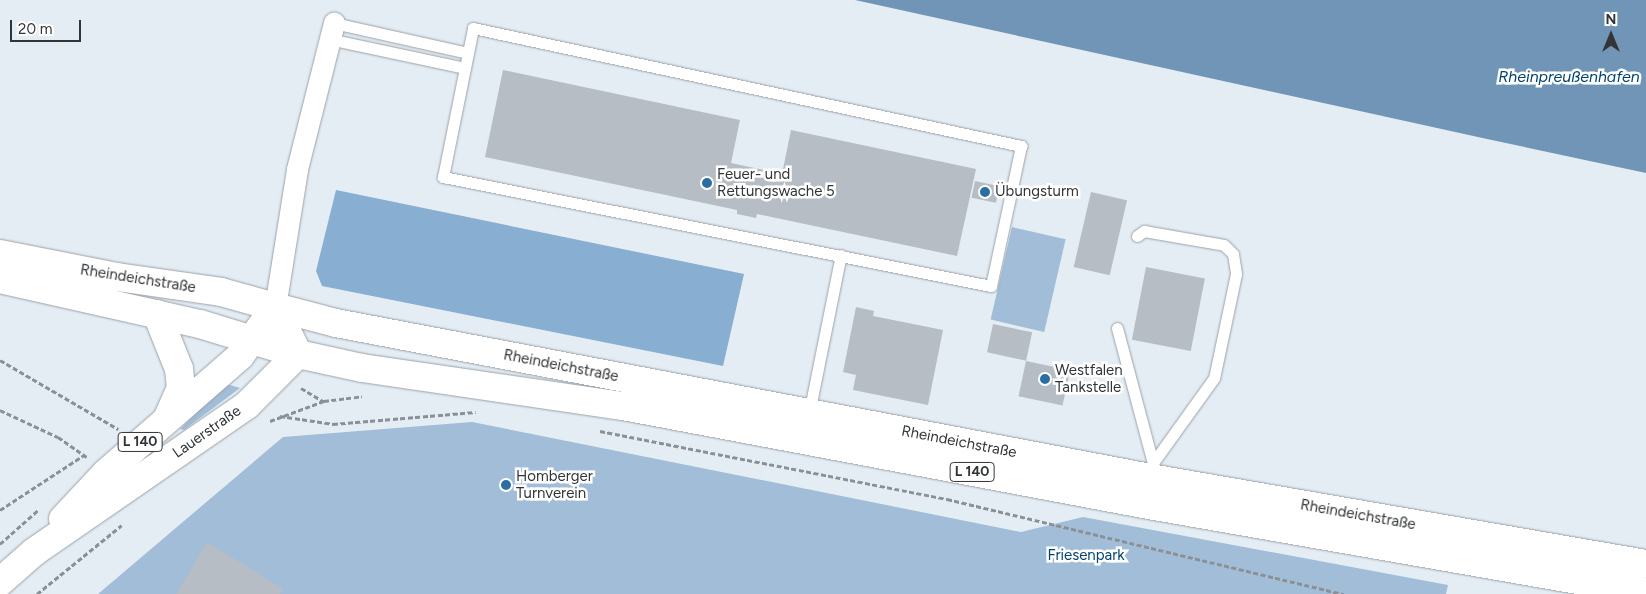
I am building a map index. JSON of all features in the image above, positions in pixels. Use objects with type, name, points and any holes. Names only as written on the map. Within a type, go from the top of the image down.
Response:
[{"type":"main road","name":"Rheindeichstraße","points":[[0,254],[117,277],[221,292],[346,325],[809,413],[1152,471],[1646,564]]},
{"type":"main road","name":"Rheindeichstraße","points":[[0,279],[157,314],[252,338],[298,354],[362,368],[622,406],[1143,504],[1646,592]]},
{"type":"main road","name":"L 140","points":[[252,338],[275,307]]},
{"type":"main road","points":[[275,307],[298,354]]},
{"type":"main road","name":"L 140","points":[[157,314],[180,369],[181,388],[167,418]]},
{"type":"main road","name":"Lauerstraße","points":[[0,582],[34,552],[106,473],[240,356],[252,338]]},
{"type":"main road","name":"Lauerstraße","points":[[34,552],[246,405],[298,354]]},
{"type":"street","points":[[275,307],[297,169],[332,31]]},
{"type":"lane","points":[[473,28],[1021,146],[991,286],[443,177],[468,53],[473,28]]},
{"type":"lane","points":[[332,31],[468,53]]},
{"type":"lane","points":[[332,31],[465,68]]},
{"type":"lane","points":[[1137,236],[1144,231],[1224,245],[1233,254],[1236,274],[1214,378],[1152,471]]},
{"type":"lane","points":[[809,413],[841,255]]},
{"type":"lane","points":[[1117,328],[1152,471]]},
{"type":"path","points":[[0,360],[120,429]]},
{"type":"path","points":[[262,426],[278,415],[324,401],[370,396]]},
{"type":"path","points":[[0,410],[58,437],[106,473]]},
{"type":"path","points":[[278,415],[333,424],[486,413]]},
{"type":"path","points":[[591,429],[947,499],[1344,594]]},
{"type":"path","points":[[0,510],[84,456]]},
{"type":"path","points":[[37,594],[126,522]]},
{"type":"green space","points":[[1012,227],[1066,239],[1044,332],[991,320]]},
{"type":"green space","points":[[226,384],[240,388],[184,430],[180,429]]},
{"type":"green space","name":"Homberger Turnverein","points":[[472,422],[1021,532],[1083,517],[1448,585],[1446,594],[98,594],[283,437]]},
{"type":"shaded area","points":[[336,190],[744,274],[723,366],[322,286],[316,271]]},
{"type":"water","name":"Rheinpreußenhafen","points":[[855,0],[1646,0],[1646,173],[1487,139]]},
{"type":"building","points":[[503,70],[740,120],[731,163],[782,174],[791,130],[976,169],[957,256],[757,214],[756,218],[737,214],[737,210],[485,157]]},
{"type":"building","name":"Übungsturm","points":[[975,181],[999,186],[996,203],[971,198]]},
{"type":"building","points":[[1091,192],[1127,200],[1110,275],[1074,267]]},
{"type":"building","points":[[1146,267],[1205,278],[1191,351],[1132,340]]},
{"type":"building","points":[[856,307],[874,311],[873,316],[943,330],[928,405],[853,390],[856,375],[843,372]]},
{"type":"building","points":[[993,324],[1032,332],[1026,361],[987,352]]},
{"type":"building","points":[[1026,361],[1070,370],[1063,406],[1019,396]]},
{"type":"building","points":[[207,542],[283,589],[280,594],[176,594]]},
{"type":"place","name":"Feuer- und Rettungswache 5","points":[[707,183]]},
{"type":"place","name":"Übungsturm","points":[[985,192]]},
{"type":"place","name":"Westfalen Tankstelle","points":[[1045,379]]},
{"type":"place","name":"Homberger Turnverein","points":[[506,485]]},
{"type":"park label","name":"Friesenpark","points":[[1086,556]]}]
